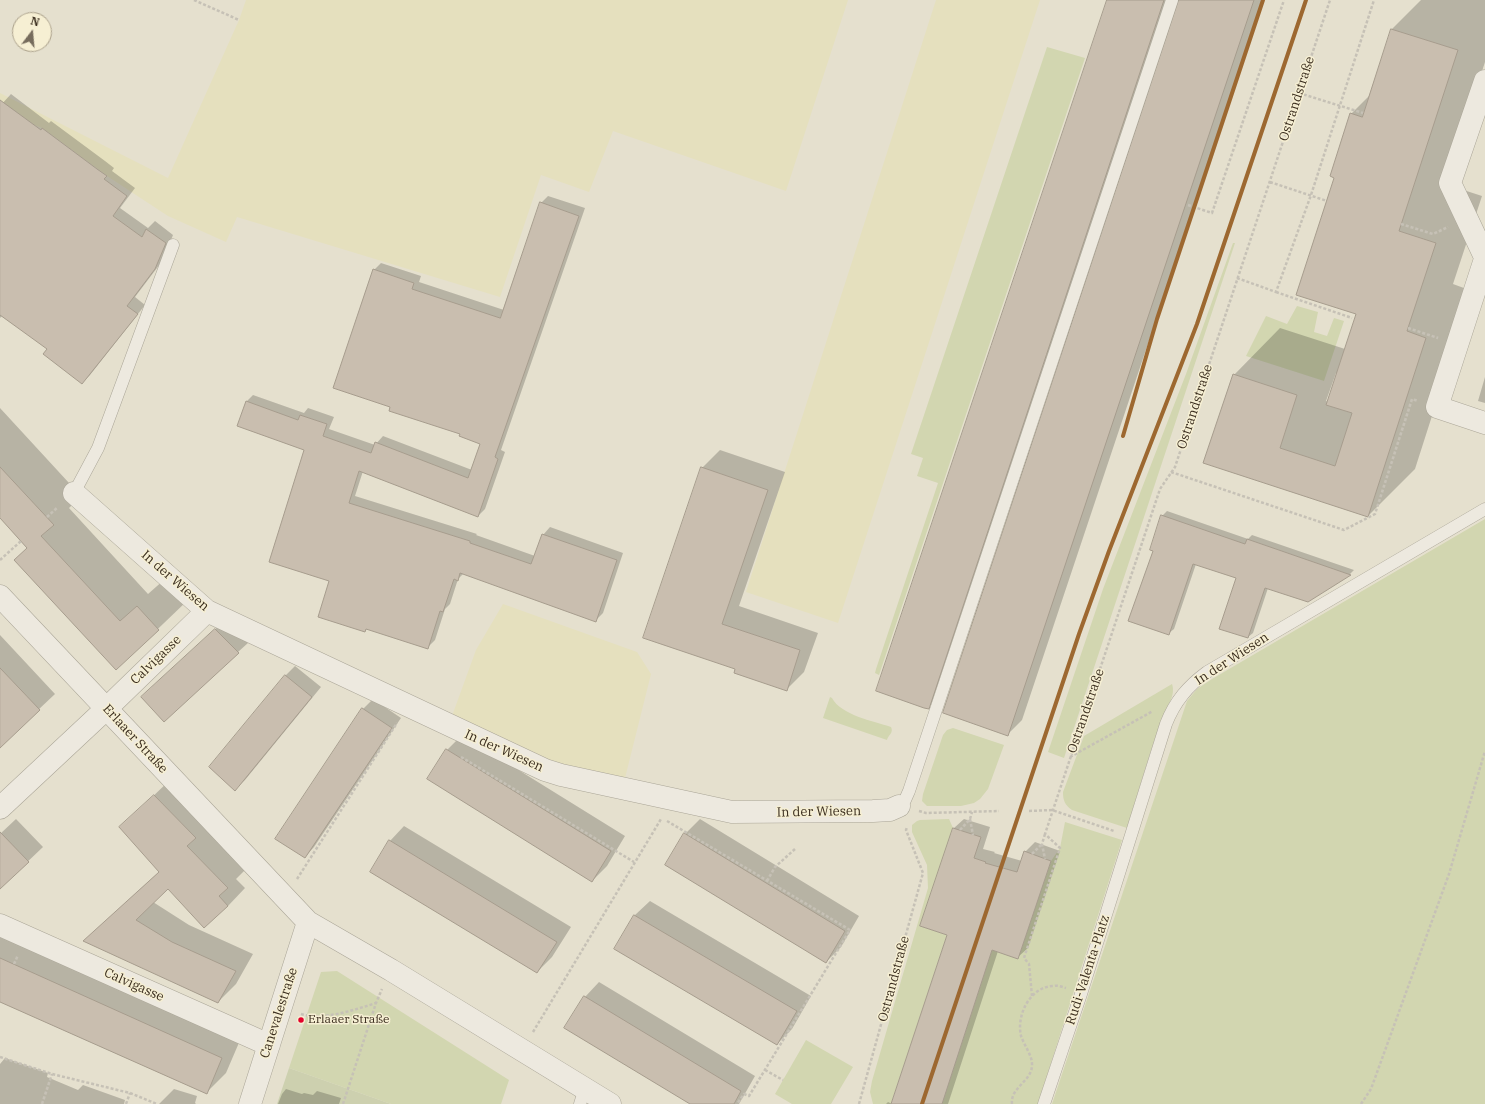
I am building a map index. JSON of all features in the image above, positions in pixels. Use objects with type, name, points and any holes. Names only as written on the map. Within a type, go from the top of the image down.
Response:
[{"type":"street","points":[[1485,81],[1450,182],[1485,258],[1437,407],[1485,423]]},
{"type":"street","name":"In der Wiesen","points":[[74,493],[207,611],[458,730],[552,772],[665,808],[715,810],[738,813],[874,811],[907,808]]},
{"type":"street","name":"Erlaaer Straße","points":[[0,596],[308,922],[391,970],[522,1050],[582,1096],[610,1104]]},
{"type":"street","name":"Calvigasse","points":[[0,808],[107,708],[207,611]]},
{"type":"street","name":"Canevalestraße","points":[[250,1104],[308,922]]},
{"type":"street","name":"Calvigasse","points":[[0,925],[269,1045]]},
{"type":"lane","points":[[907,808],[905,800],[1172,0]]},
{"type":"lane","points":[[74,493],[98,448],[173,244]]},
{"type":"lane","name":"In der Wiesen","points":[[1130,836],[1166,724],[1174,704],[1193,684],[1208,672],[1485,509]]},
{"type":"lane","name":"Rudi-Valenta-Platz","points":[[1044,1104],[1081,994],[1130,836]]},
{"type":"path","points":[[194,0],[239,20]]},
{"type":"path","points":[[1188,205],[1212,213],[1284,0]]},
{"type":"path","name":"Ostrandstraße","points":[[1042,844],[1052,810],[1160,488],[1175,466],[1330,0]]},
{"type":"path","points":[[1276,292],[1311,196],[1374,0]]},
{"type":"path","points":[[1299,93],[1363,113]]},
{"type":"path","points":[[1270,182],[1327,201]]},
{"type":"path","points":[[1401,224],[1433,234],[1467,219]]},
{"type":"path","points":[[1237,278],[1352,318]]},
{"type":"path","points":[[1408,328],[1457,345]]},
{"type":"path","points":[[1171,472],[1344,530],[1375,514],[1412,399],[1437,407]]},
{"type":"path","points":[[0,560],[21,541]]},
{"type":"path","points":[[1070,757],[1180,697]]},
{"type":"path","points":[[285,897],[408,706]]},
{"type":"path","points":[[458,730],[448,748],[634,862]]},
{"type":"path","points":[[1361,1104],[1371,1089],[1449,874],[1485,751]]},
{"type":"path","points":[[522,1050],[665,808],[768,881],[850,930],[749,1096],[744,1094],[737,1104]]},
{"type":"path","points":[[907,808],[926,813],[999,811]]},
{"type":"path","name":"Ostrandstraße","points":[[859,1104],[923,873],[906,830],[907,808]]},
{"type":"path","points":[[1029,811],[1052,810],[1130,836]]},
{"type":"path","points":[[960,830],[970,818],[972,812]]},
{"type":"path","points":[[970,818],[973,835]]},
{"type":"path","points":[[1032,996],[1028,964],[1024,958],[1060,848],[1045,834]]},
{"type":"path","points":[[1032,854],[1042,844]]},
{"type":"path","points":[[1042,844],[1045,858]]},
{"type":"path","points":[[768,881],[775,867],[794,849]]},
{"type":"path","points":[[343,1104],[376,1003],[391,970]]},
{"type":"path","points":[[1012,1104],[1012,1098],[1019,1086],[1029,1076],[1032,1064],[1021,1035],[1021,1016],[1032,996],[1044,988],[1055,985],[1081,994]]},
{"type":"path","points":[[281,1007],[306,1016],[340,1014],[376,1003]]},
{"type":"path","points":[[0,1057],[52,1074],[130,1093],[157,1104]]},
{"type":"path","points":[[765,1070],[783,1080]]},
{"type":"path","points":[[42,1104],[52,1074]]},
{"type":"path","points":[[126,1104],[130,1093]]},
{"type":"shaded area","points":[[246,0],[848,0],[786,191],[613,131],[589,192],[541,175],[500,297],[237,217],[226,242],[168,216],[107,176],[42,128],[34,125],[0,104],[0,93],[168,178],[239,20]]},
{"type":"shaded area","points":[[936,0],[1040,0],[838,623],[746,592]]},
{"type":"shaded area","points":[[503,604],[637,652],[651,674],[624,782],[551,764],[452,716],[476,650]]},
{"type":"green space","points":[[1047,47],[1085,58],[879,675],[875,673],[876,669],[938,483],[917,476],[923,458],[911,454]]},
{"type":"green space","points":[[1233,243],[1235,243],[1064,758],[1048,752],[1103,589],[1186,374]]},
{"type":"green space","points":[[1297,306],[1318,312],[1314,332],[1327,336],[1334,318],[1344,321],[1324,381],[1246,356],[1266,316],[1287,324]]},
{"type":"green space","points":[[1485,519],[1485,1104],[1052,1104],[1187,701],[1197,689],[1212,679]]},
{"type":"green space","points":[[1172,684],[1172,697],[1158,730],[1127,828],[1072,810],[1063,798],[1063,792],[1084,736]]},
{"type":"green space","points":[[830,697],[842,709],[858,717],[891,727],[892,729],[887,740],[823,718]]},
{"type":"green space","points":[[953,728],[1004,745],[988,789],[980,799],[974,803],[961,806],[927,806],[922,801],[923,794],[943,735],[947,730]]},
{"type":"green space","points":[[949,819],[953,828],[921,926],[947,935],[891,1104],[873,1104],[870,1092],[872,1081],[928,888],[927,865],[912,832],[912,825],[920,820]]},
{"type":"green space","points":[[1065,822],[1122,840],[1038,1104],[942,1104],[992,950],[1018,958],[1051,861],[1060,848]]},
{"type":"green space","points":[[337,971],[509,1080],[501,1104],[391,1104],[289,1068],[321,972]]},
{"type":"green space","points":[[806,1040],[853,1067],[831,1104],[792,1104],[775,1094]]},
{"type":"green space","points":[[289,1068],[391,1104],[277,1104]]},
{"type":"building","points":[[1107,0],[1164,0],[929,709],[924,708],[876,691]]},
{"type":"building","points":[[1179,0],[1254,0],[1008,736],[943,713]]},
{"type":"building","points":[[1391,29],[1458,50],[1399,231],[1436,243],[1407,331],[1426,338],[1368,517],[1203,463],[1233,374],[1297,395],[1280,448],[1335,466],[1352,413],[1326,405],[1356,314],[1296,295],[1334,178],[1330,176],[1350,113],[1362,117]]},
{"type":"building","points":[[0,100],[41,130],[42,128],[107,176],[104,179],[127,196],[113,216],[142,237],[146,229],[166,243],[155,269],[127,306],[138,314],[82,384],[43,354],[47,349],[0,315]]},
{"type":"building","points":[[540,202],[579,216],[495,457],[498,459],[478,517],[359,471],[349,503],[470,541],[470,543],[531,564],[542,534],[617,560],[596,622],[460,573],[458,581],[454,579],[443,612],[440,611],[428,649],[366,629],[365,632],[318,617],[329,581],[269,562],[304,450],[237,426],[246,401],[298,420],[300,415],[327,424],[323,436],[371,453],[375,442],[468,478],[480,444],[459,436],[460,434],[389,411],[390,407],[333,388],[373,269],[414,283],[412,289],[500,318]]},
{"type":"building","points":[[0,467],[54,525],[41,536],[120,621],[137,606],[159,630],[116,670],[14,560],[27,548],[0,518]]},
{"type":"building","points":[[701,467],[768,490],[722,624],[800,650],[787,691],[734,673],[735,669],[643,638]]},
{"type":"building","points":[[1161,515],[1245,544],[1247,539],[1351,575],[1308,602],[1265,588],[1248,638],[1219,629],[1236,578],[1193,564],[1169,635],[1128,621],[1153,551],[1150,550]]},
{"type":"building","points":[[215,629],[239,653],[164,722],[141,697]]},
{"type":"building","points":[[0,668],[40,710],[0,748]]},
{"type":"building","points":[[285,675],[312,697],[235,791],[209,767]]},
{"type":"building","points":[[362,708],[392,728],[305,858],[275,839]]},
{"type":"building","points":[[446,749],[611,851],[592,882],[427,779]]},
{"type":"building","points":[[154,795],[196,838],[187,846],[228,888],[219,896],[228,906],[204,928],[168,889],[136,920],[172,942],[236,971],[218,1003],[83,941],[159,872],[119,827]]},
{"type":"building","points":[[953,828],[981,837],[974,858],[986,862],[985,863],[1017,872],[1024,851],[1051,861],[1018,959],[992,950],[942,1104],[891,1104],[947,935],[920,926]]},
{"type":"building","points":[[0,832],[29,862],[0,889]]},
{"type":"building","points":[[684,833],[845,931],[826,963],[665,865]]},
{"type":"building","points":[[389,840],[557,942],[537,973],[370,872]]},
{"type":"building","points":[[634,915],[797,1011],[777,1045],[614,949]]},
{"type":"building","points":[[0,958],[222,1058],[207,1094],[0,1002]]},
{"type":"building","points":[[584,996],[741,1091],[734,1104],[690,1104],[564,1028]]},
{"type":"transit line","points":[[1123,436],[1157,319],[1263,0]]},
{"type":"transit line","points":[[922,1104],[1079,634],[1109,551],[1197,324],[1306,0]]},
{"type":"place","name":"Erlaaer Straße","points":[[301,1020]]}]
